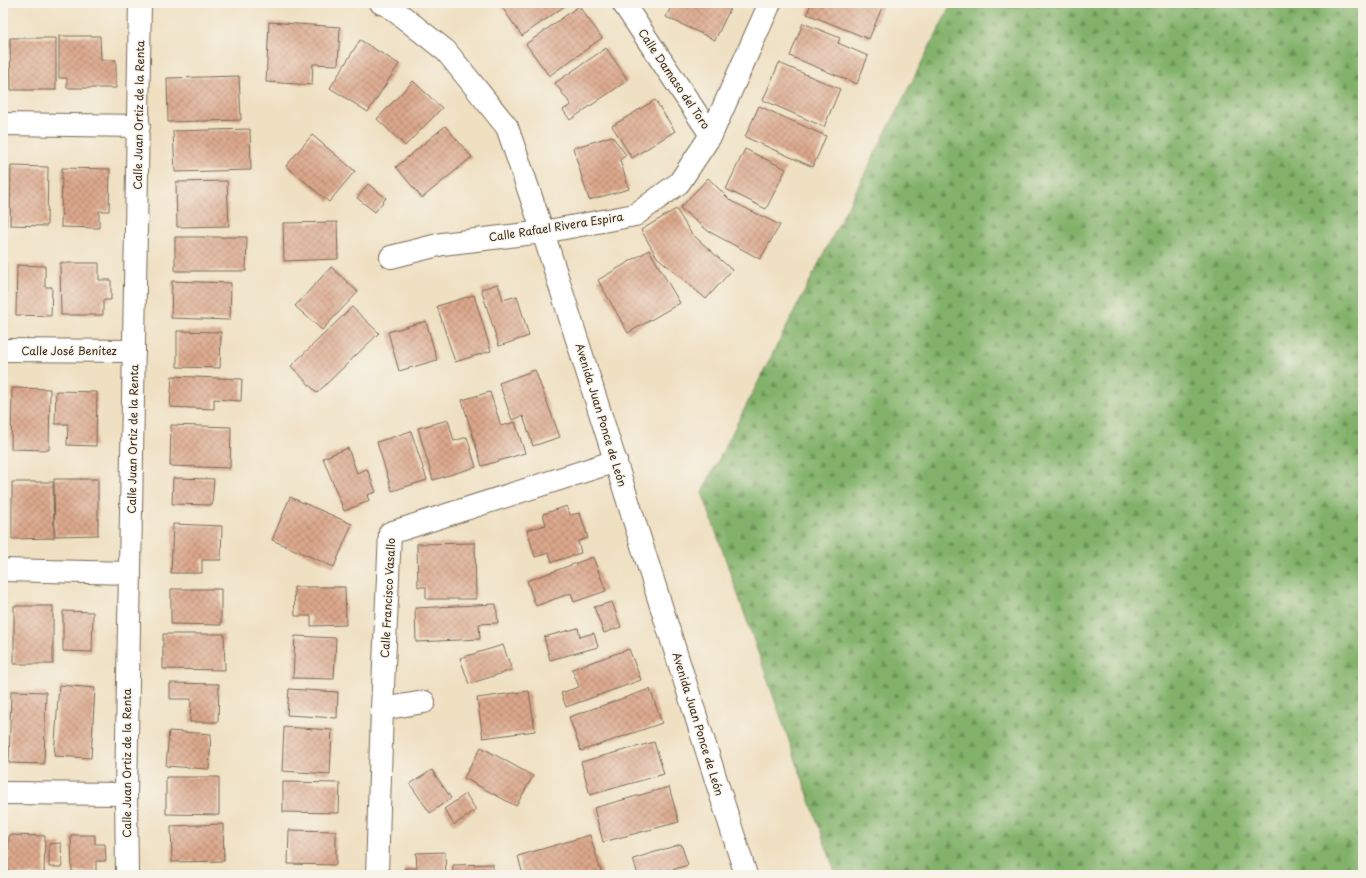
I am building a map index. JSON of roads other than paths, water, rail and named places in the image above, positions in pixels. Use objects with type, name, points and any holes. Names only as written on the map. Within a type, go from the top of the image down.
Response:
[{"type":"street","name":"Calle Juan Ortiz de la Renta","points":[[127,875],[126,794],[140,3]]},
{"type":"street","name":"Avenida Juan Ponce de León","points":[[381,3],[389,6],[446,50],[507,128],[543,232],[746,875]]},
{"type":"street","name":"Calle Damaso del Toro","points":[[623,3],[711,134]]},
{"type":"street","name":"Calle Rafael Rivera Espira","points":[[391,257],[442,244],[543,232],[635,214],[679,183],[711,134],[770,3]]},
{"type":"street","points":[[3,124],[139,126]]},
{"type":"street","name":"Calle José Benítez","points":[[3,350],[134,351]]},
{"type":"street","name":"Calle Francisco Vasallo","points":[[377,875],[382,709],[390,533],[616,461]]},
{"type":"street","points":[[3,570],[130,573]]},
{"type":"street","points":[[382,709],[424,702]]},
{"type":"street","points":[[3,793],[126,794]]}]
